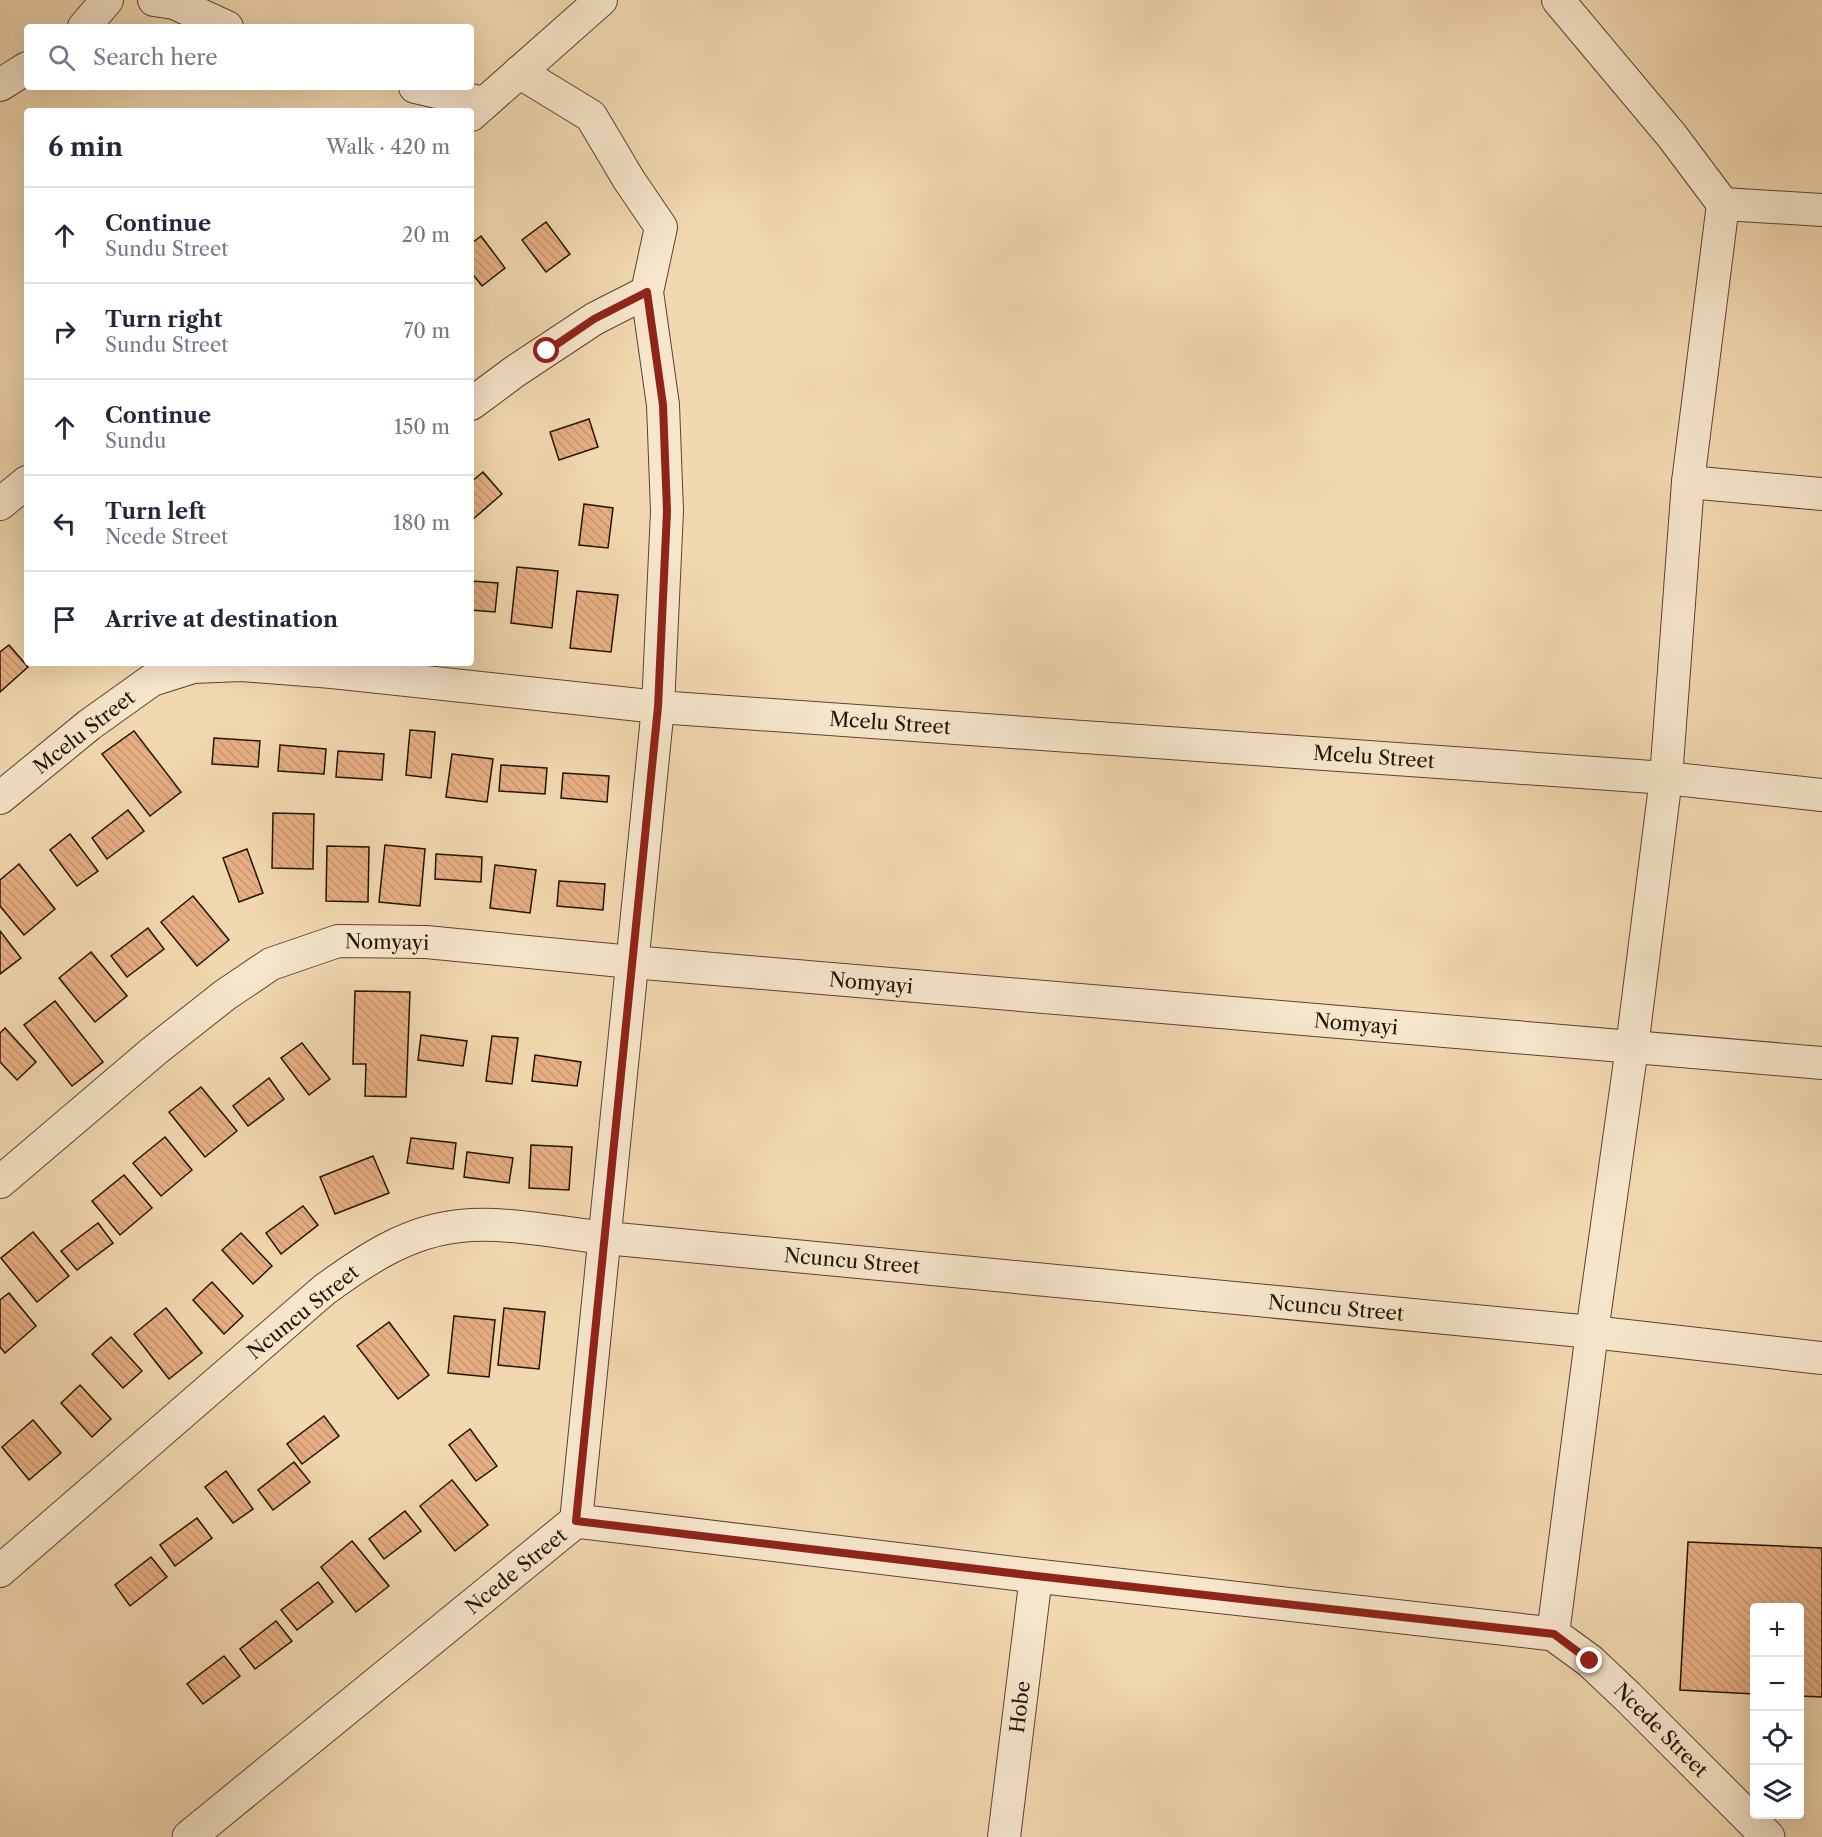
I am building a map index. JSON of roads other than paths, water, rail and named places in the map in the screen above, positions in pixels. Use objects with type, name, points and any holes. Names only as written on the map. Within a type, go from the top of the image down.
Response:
[{"type":"street","points":[[87,24],[107,0]]},
{"type":"street","points":[[424,90],[478,109],[601,0]]},
{"type":"street","points":[[1554,1634],[1666,778],[1688,482],[1723,204],[1672,136],[1558,0]]},
{"type":"street","points":[[168,1],[220,24]]},
{"type":"street","points":[[0,85],[24,70]]},
{"type":"street","points":[[519,72],[591,116],[629,180],[661,227],[647,292],[663,405],[667,500],[658,707],[576,1521]]},
{"type":"street","points":[[1723,204],[1822,210]]},
{"type":"street","points":[[474,402],[594,319],[647,292]]},
{"type":"street","points":[[1688,482],[1822,494]]},
{"type":"street","points":[[0,504],[24,484]]},
{"type":"street","name":"Mcelu Street","points":[[0,798],[89,725],[152,680],[193,667],[241,666],[333,668],[658,707],[1666,778],[1822,795]]},
{"type":"street","name":"Nomyayi","points":[[0,1182],[154,1051],[225,995],[272,964],[338,941],[426,942],[632,962],[1822,1063]]},
{"type":"street","name":"Ncuncu Street","points":[[0,1571],[324,1290],[387,1248],[426,1233],[460,1226],[505,1226],[606,1238],[1592,1332],[1822,1358]]},
{"type":"street","name":"Ncede Street","points":[[189,1837],[576,1521],[1036,1576],[1554,1634],[1590,1661],[1627,1696],[1768,1837]]},
{"type":"street","name":"Hobe","points":[[1004,1837],[1036,1576]]}]
